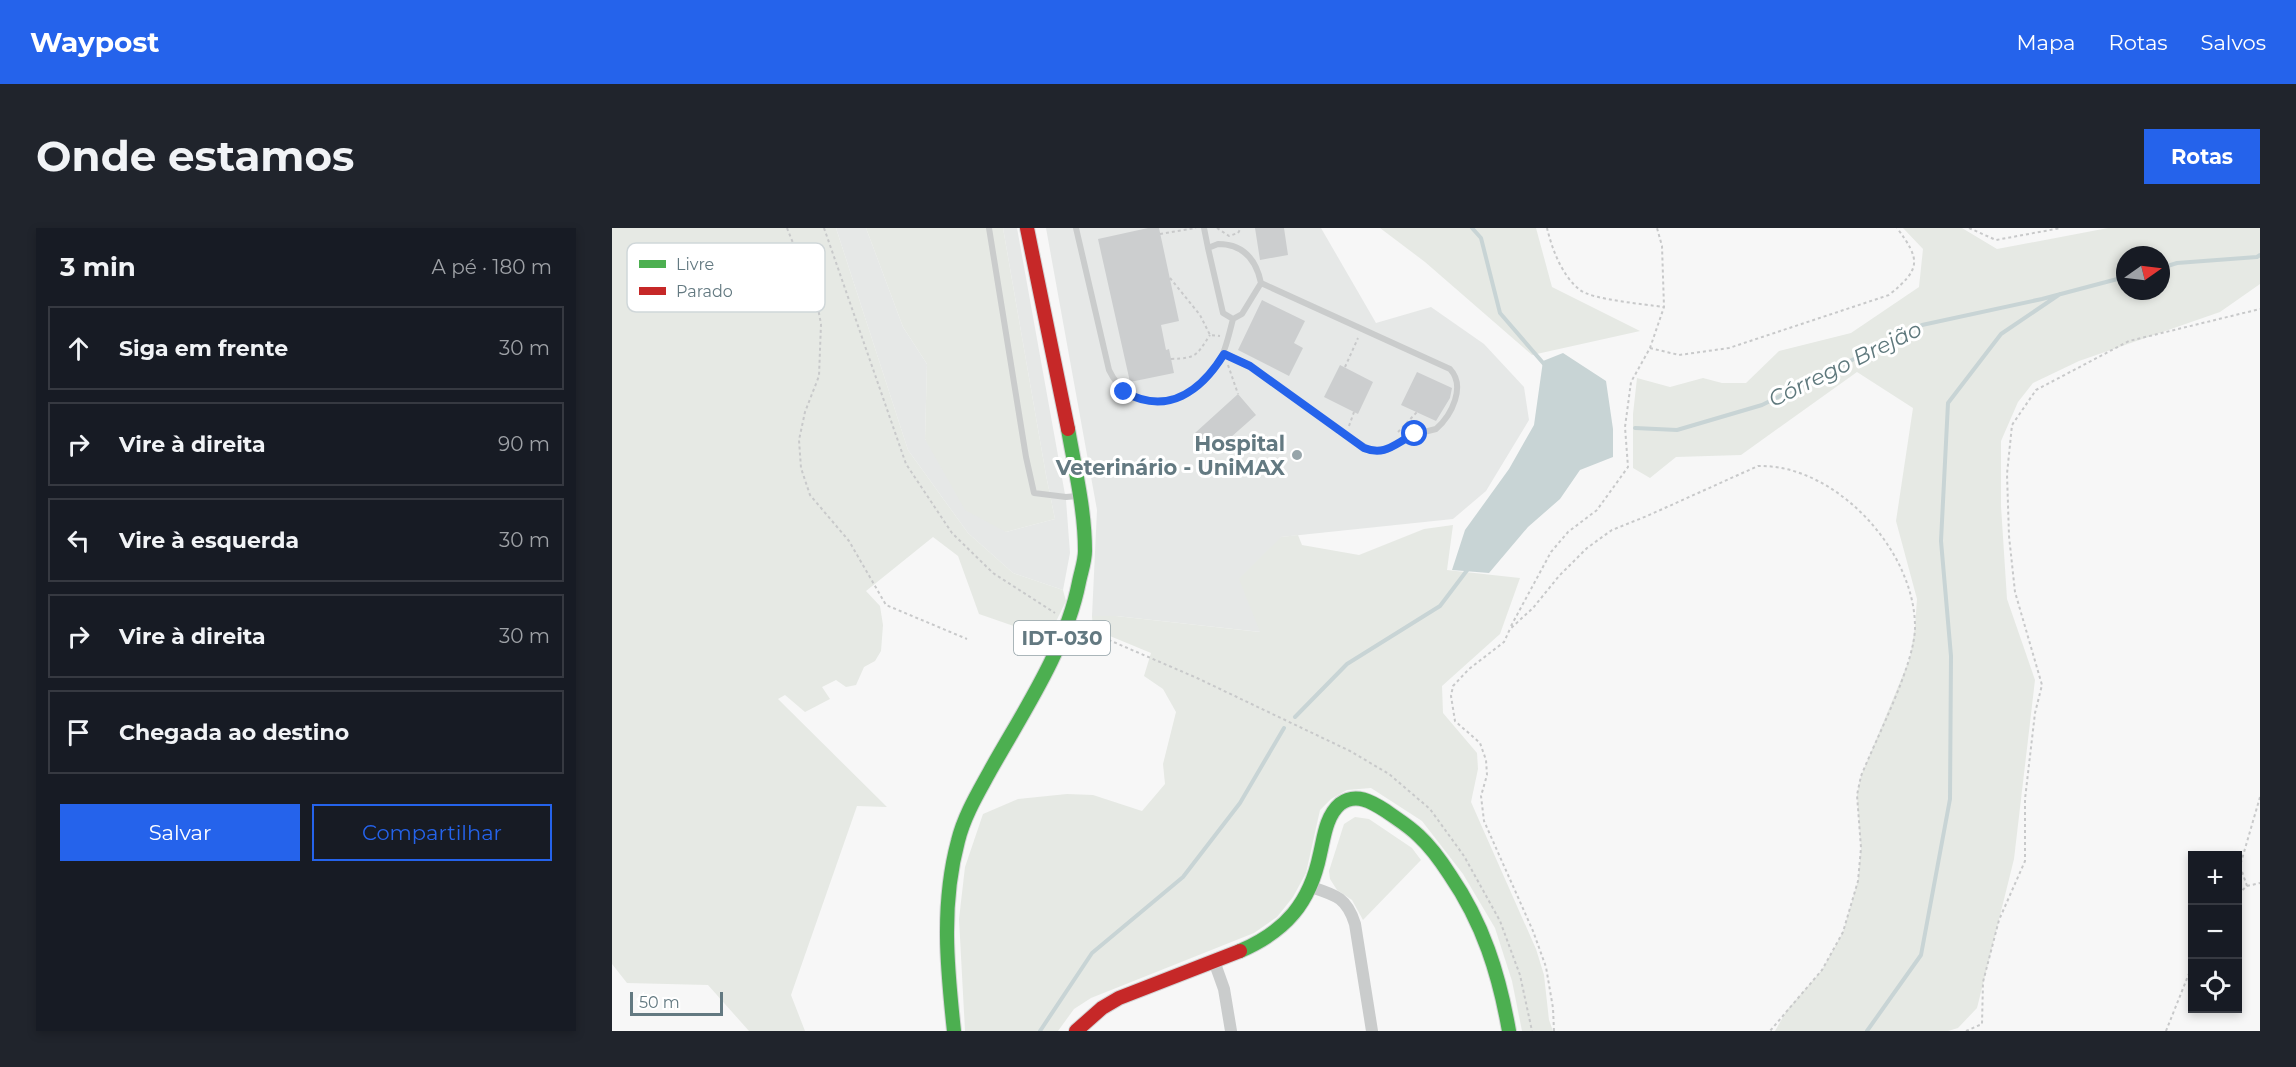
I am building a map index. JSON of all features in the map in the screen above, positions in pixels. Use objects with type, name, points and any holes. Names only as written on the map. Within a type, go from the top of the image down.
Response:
[{"type":"main road","name":"IDT-030","points":[[954,1031],[947,967],[946,931],[947,898],[958,840],[972,804],[1047,668],[1069,622],[1078,593],[1085,552],[1080,495],[1065,410],[1027,228]]},
{"type":"main road","points":[[1080,1029],[1102,1008],[1119,998],[1214,961],[1264,939],[1278,929],[1301,903],[1311,887],[1328,821],[1343,801],[1363,798],[1414,831],[1428,844],[1459,888],[1486,938],[1502,990],[1509,1031]]},
{"type":"street","points":[[1311,887],[1337,896],[1347,904],[1352,913],[1372,1031]]},
{"type":"street","points":[[1214,961],[1224,990],[1231,1031]]},
{"type":"lane","points":[[989,228],[1026,457],[1034,493],[1066,497],[1080,495]]},
{"type":"lane","points":[[1077,228],[1109,370],[1115,382],[1124,392],[1148,401],[1184,395],[1205,381],[1224,354],[1233,319],[1242,314],[1261,283],[1256,265],[1245,250],[1227,244],[1208,248]]},
{"type":"lane","points":[[1204,228],[1221,308],[1227,317],[1233,319]]},
{"type":"lane","points":[[1224,354],[1250,366],[1346,436],[1370,450],[1382,451],[1397,446],[1412,435],[1439,427],[1456,396],[1457,380],[1450,369],[1261,283]]},
{"type":"path","points":[[787,228],[793,243]]},
{"type":"path","points":[[824,228],[906,464],[952,533],[993,573],[1069,622]]},
{"type":"path","points":[[1160,234],[1198,228]]},
{"type":"path","points":[[1218,228],[1228,236],[1238,233],[1241,228]]},
{"type":"path","points":[[1547,228],[1560,266],[1581,290],[1618,301],[1664,307]]},
{"type":"path","points":[[1554,1031],[1553,1008],[1546,967],[1533,931],[1484,822],[1481,796],[1486,775],[1486,760],[1480,743],[1455,721],[1451,696],[1453,686],[1468,669],[1504,642],[1551,552],[1568,532],[1597,510],[1628,467],[1625,427],[1631,382],[1650,348],[1664,307],[1662,246],[1657,228]]},
{"type":"path","points":[[1650,348],[1679,355],[1730,348],[1889,295],[1902,284],[1913,269],[1912,248],[1897,228]]},
{"type":"path","points":[[1969,228],[1996,240],[2061,228]]},
{"type":"path","points":[[1170,278],[1200,315],[1210,335]]},
{"type":"path","points":[[1966,1031],[1982,1024],[1983,982],[1999,920],[2025,861],[2025,799],[2035,713],[2042,685],[2015,592],[2010,547],[2007,474],[2013,424],[2036,390],[2129,341],[2260,309]]},
{"type":"path","points":[[819,312],[821,324],[819,376],[805,412],[799,440],[801,468],[810,495],[849,541],[886,605],[967,639]]},
{"type":"path","points":[[1345,368],[1362,330]]},
{"type":"path","points":[[1210,335],[1228,338]]},
{"type":"path","points":[[1172,359],[1196,355],[1210,335]]},
{"type":"path","points":[[1224,354],[1238,394]]},
{"type":"path","points":[[1346,436],[1354,412]]},
{"type":"path","points":[[1397,446],[1397,433],[1417,412]]},
{"type":"path","points":[[1510,629],[1533,608],[1559,576],[1587,548],[1612,530],[1758,466],[1778,465],[1804,473],[1826,486],[1848,501],[1873,523],[1892,548],[1905,580],[1915,627],[1910,658],[1861,776],[1857,795],[1861,848],[1858,881],[1843,932],[1822,970],[1770,1031]]},
{"type":"path","points":[[2247,886],[2240,866],[2260,797]]},
{"type":"path","points":[[2242,890],[2247,886],[2260,883]]},
{"type":"path","points":[[2166,1031],[2188,978]]},
{"type":"shaded area","points":[[612,228],[836,228],[908,450],[968,533],[1013,573],[1063,590],[1066,601],[1048,638],[979,614],[958,556],[933,537],[866,591],[880,606],[883,625],[881,651],[875,661],[864,667],[856,685],[846,687],[836,680],[822,687],[830,699],[805,712],[785,695],[778,699],[887,807],[857,806],[791,995],[805,1031],[749,1031],[708,985],[627,983],[612,964]]},
{"type":"shaded area","points":[[836,228],[866,228],[903,327],[927,364],[925,439],[1006,532],[1055,519],[1003,228],[1017,228],[1066,500],[1070,553],[1063,590],[1013,573],[968,533],[908,450]]},
{"type":"shaded area","points":[[866,228],[1003,228],[1055,519],[1006,532],[965,510],[925,439],[927,364],[903,327]]},
{"type":"shaded area","name":"Hospital Veterinário - UniMAX","points":[[1046,228],[1321,228],[1376,323],[1431,307],[1484,344],[1524,387],[1529,420],[1486,491],[1453,519],[1281,537],[1261,632],[1116,616],[1092,616],[1097,510]]},
{"type":"shaded area","points":[[1380,228],[1536,228],[1552,287],[1640,331],[1532,355],[1425,262]]},
{"type":"shaded area","points":[[1903,228],[1962,228],[1997,249],[2108,228],[2260,228],[2260,284],[2220,312],[2079,361],[2033,383],[2018,402],[2001,441],[2001,506],[2007,599],[2035,680],[2014,859],[1977,1008],[1958,1028],[1948,1031],[1775,1031],[1787,1010],[1822,970],[1843,932],[1858,881],[1861,848],[1857,795],[1861,776],[1910,658],[1917,599],[1896,521],[1913,408],[1857,372],[1741,455],[1676,457],[1650,478],[1633,468],[1633,414],[1637,378],[1670,387],[1703,378],[1722,383],[1746,383],[1779,351],[1851,333],[1919,287],[1923,249]]},
{"type":"shaded area","points":[[1563,353],[1606,381],[1613,429],[1613,457],[1580,470],[1560,499],[1528,527],[1489,573],[1452,570],[1465,530],[1509,469],[1534,425],[1543,361]]},
{"type":"shaded area","points":[[1453,525],[1447,570],[1520,578],[1500,634],[1442,686],[1443,713],[1477,753],[1478,769],[1471,802],[1536,949],[1544,975],[1549,1020],[1553,1031],[1522,1031],[1512,981],[1495,928],[1463,874],[1422,821],[1371,788],[1347,790],[1331,799],[1320,810],[1306,873],[1293,897],[1277,917],[1254,933],[1091,998],[1074,1009],[1058,1031],[965,1031],[959,919],[965,867],[983,814],[1018,799],[1067,794],[1093,795],[1142,811],[1165,784],[1163,764],[1176,712],[1163,689],[1144,676],[1151,653],[1093,629],[1092,616],[1116,616],[1260,632],[1239,579],[1281,537],[1298,535],[1302,545],[1359,555],[1424,529]]},
{"type":"shaded area","points":[[1355,817],[1369,819],[1412,848],[1421,860],[1363,920],[1352,900],[1337,890],[1330,879],[1329,871],[1344,824]]},
{"type":"building","points":[[1148,228],[1159,228],[1179,321],[1161,325],[1174,373],[1130,382],[1098,239]]},
{"type":"building","points":[[1255,228],[1284,228],[1288,255],[1260,260]]},
{"type":"building","points":[[1262,300],[1305,321],[1294,343],[1303,348],[1289,376],[1238,350]]},
{"type":"building","points":[[1340,365],[1373,382],[1358,414],[1324,397]]},
{"type":"building","points":[[1417,372],[1452,388],[1450,398],[1436,421],[1401,405]]},
{"type":"building","points":[[1238,394],[1256,415],[1213,453],[1195,433]]},
{"type":"waterway","points":[[1472,228],[1481,238],[1500,313],[1544,364]]},
{"type":"waterway","name":"Córrego Brejão","points":[[2170,265],[2260,255]]},
{"type":"waterway","name":"Córrego Brejão","points":[[1635,428],[1677,430],[1762,405],[1922,325],[2042,299],[2116,279]]},
{"type":"waterway","points":[[1867,1031],[1921,955],[1950,799],[1951,656],[1941,541],[1948,403],[2001,334],[2060,294]]},
{"type":"waterway","name":"Córrego Brejão","points":[[1295,717],[1347,664],[1440,606],[1468,569]]},
{"type":"waterway","name":"Córrego Brejão","points":[[1040,1031],[1092,953],[1183,877],[1240,803],[1284,728]]},
{"type":"traffic: fast","points":[[954,1031],[949,983],[947,912],[958,841],[976,796],[1054,656],[1073,607],[1084,563],[1083,520],[1068,429]]},
{"type":"traffic: fast","points":[[1240,951],[1270,934],[1294,913],[1310,887],[1326,827],[1335,809],[1346,800],[1364,800],[1386,811],[1419,836],[1439,859],[1462,893],[1481,930],[1495,969],[1509,1031]]},
{"type":"traffic: jam","points":[[1027,228],[1068,429]]},
{"type":"traffic: jam","points":[[1076,1031],[1102,1008],[1119,998],[1240,951]]},
{"type":"place","name":"Hospital Veterinário - UniMAX","points":[[1297,455]]},
{"type":"route","points":[[1124,392],[1148,401],[1184,395],[1205,381],[1224,354],[1250,366],[1364,448],[1374,451],[1387,450],[1415,434]]}]
